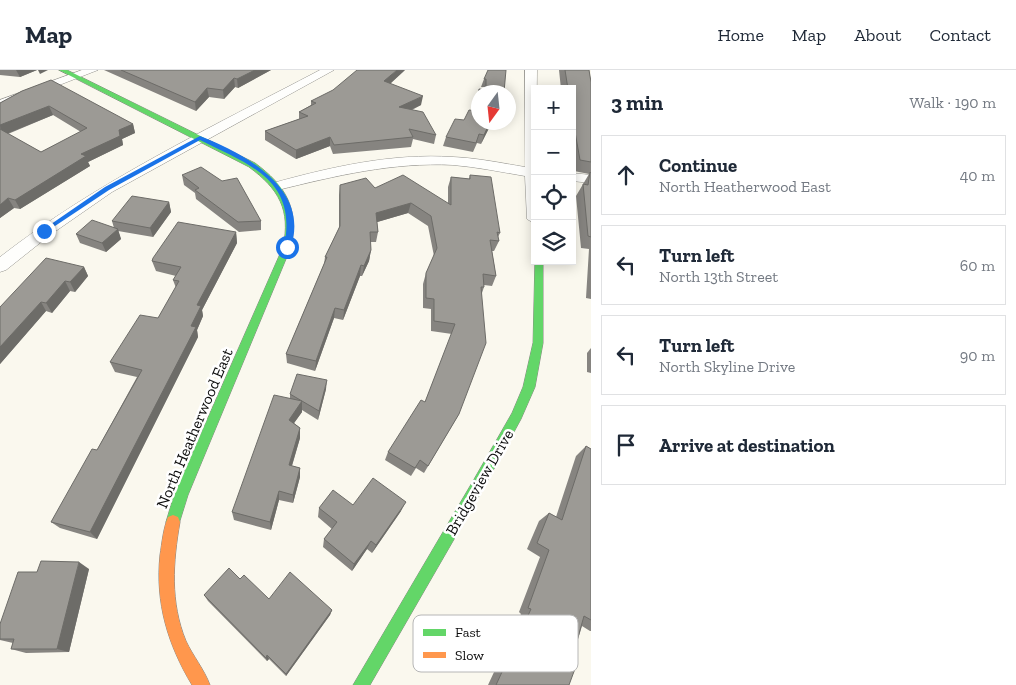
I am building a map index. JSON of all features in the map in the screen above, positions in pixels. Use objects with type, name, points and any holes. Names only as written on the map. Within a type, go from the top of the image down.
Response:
[{"type":"street","points":[[62,70],[252,165],[278,186],[352,168],[414,161],[476,164],[531,173]]},
{"type":"street","points":[[0,104],[92,70]]},
{"type":"street","points":[[0,266],[73,210],[132,174],[328,70]]},
{"type":"street","points":[[531,70],[532,130]]},
{"type":"street","points":[[576,177],[591,179]]},
{"type":"street","name":"North Heatherwood East","points":[[202,685],[187,662],[171,625],[164,586],[165,553],[168,534],[181,495],[287,247],[291,230],[290,218],[287,202],[278,186]]},
{"type":"street","name":"Bridgeview Drive","points":[[361,685],[478,485],[517,415],[529,387],[538,343],[538,265]]},
{"type":"building","points":[[121,70],[255,70],[237,79],[234,78],[223,90],[207,88],[195,102]]},
{"type":"building","points":[[357,70],[397,70],[384,81],[423,96],[399,107],[423,112],[436,135],[409,129],[413,137],[334,145],[330,137],[296,150],[265,131],[308,116],[299,112],[316,103],[311,101],[333,90]]},
{"type":"building","points":[[488,70],[506,70],[505,85],[486,85],[486,79],[484,79]]},
{"type":"building","points":[[565,70],[589,70],[591,82],[591,162],[580,160],[576,138],[576,85],[567,85]]},
{"type":"building","points":[[51,80],[133,124],[119,130],[120,136],[81,154],[86,156],[15,200],[8,198],[0,205],[0,129],[41,152],[87,128],[49,106],[0,125],[0,103],[22,91]]},
{"type":"building","points":[[469,110],[471,110],[471,130],[486,130],[484,135],[479,134],[476,143],[446,137],[455,119],[464,120]]},
{"type":"building","points":[[201,167],[222,181],[237,178],[261,221],[238,222],[195,190],[199,188],[182,175]]},
{"type":"building","points":[[590,172],[591,237],[588,236],[583,184],[588,185]]},
{"type":"building","points":[[403,175],[451,205],[451,177],[470,179],[470,175],[491,177],[500,233],[497,232],[499,241],[490,240],[496,276],[483,274],[484,287],[481,287],[486,343],[459,414],[428,466],[420,460],[415,468],[388,452],[421,400],[425,402],[455,324],[434,321],[434,299],[426,298],[426,273],[437,248],[431,216],[411,203],[376,213],[378,232],[370,232],[371,250],[364,266],[361,265],[344,310],[335,308],[316,361],[286,354],[327,257],[325,257],[340,226],[340,185],[366,178],[375,188]]},
{"type":"building","points":[[132,196],[169,202],[150,228],[112,221]]},
{"type":"building","points":[[92,220],[118,229],[102,243],[76,234]]},
{"type":"building","points":[[178,222],[236,232],[197,305],[201,306],[191,326],[196,327],[90,532],[51,522],[92,449],[97,450],[142,370],[110,362],[140,315],[158,318],[179,281],[173,280],[181,267],[152,261]]},
{"type":"building","points":[[46,258],[84,267],[70,282],[65,281],[46,303],[41,302],[0,347],[0,307]]},
{"type":"building","points":[[297,374],[327,380],[319,411],[290,394]]},
{"type":"building","points":[[274,395],[302,401],[289,420],[300,428],[289,465],[300,468],[293,495],[279,491],[270,522],[232,512]]},
{"type":"building","points":[[586,446],[591,449],[591,620],[584,616],[578,637],[578,615],[528,615],[531,609],[528,608],[549,550],[537,543],[549,513],[562,520]]},
{"type":"building","points":[[373,478],[406,502],[376,545],[371,541],[354,564],[324,539],[337,522],[319,508],[333,490],[353,505]]},
{"type":"building","points":[[41,561],[79,562],[57,649],[11,649],[14,639],[0,639],[0,624],[18,572],[37,572]]},
{"type":"building","points":[[229,568],[240,579],[244,575],[269,599],[290,572],[332,610],[286,674],[267,655],[266,658],[204,595]]},
{"type":"building","points":[[502,672],[574,672],[569,685],[496,685]]},
{"type":"traffic: fast","points":[[62,70],[252,165],[263,173],[280,191],[289,210],[290,233],[287,247],[181,495],[173,522]]},
{"type":"traffic: fast","points":[[361,685],[478,485],[517,415],[529,387],[538,343],[538,265]]},
{"type":"traffic: slow","points":[[173,522],[166,566],[168,607],[180,646],[202,685]]},
{"type":"route","points":[[44,231],[73,210],[132,174],[200,138],[252,165],[278,186],[287,202],[290,218],[291,230],[287,247]]}]
